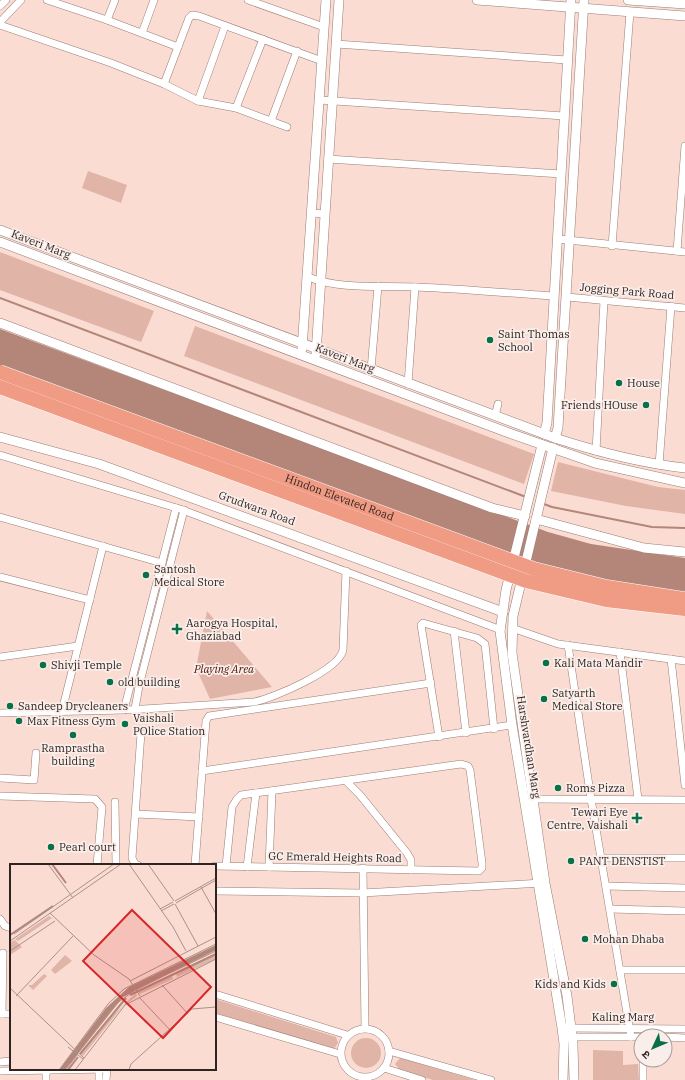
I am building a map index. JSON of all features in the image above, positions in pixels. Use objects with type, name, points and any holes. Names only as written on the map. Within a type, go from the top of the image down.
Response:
[{"type":"highway","name":"Hindon Elevated Road","points":[[0,372],[534,569],[607,587],[685,599]]},
{"type":"highway","name":"Hindon Elevated Road","points":[[0,388],[526,581],[606,600],[685,609]]},
{"type":"street","points":[[0,6],[6,0]]},
{"type":"street","points":[[0,22],[21,0]]},
{"type":"street","points":[[47,0],[107,20],[178,47]]},
{"type":"street","points":[[72,8],[74,0]]},
{"type":"street","points":[[107,20],[115,0]]},
{"type":"street","points":[[142,33],[154,0]]},
{"type":"street","points":[[248,0],[324,27]]},
{"type":"street","points":[[302,355],[326,0]]},
{"type":"street","points":[[316,360],[339,0]]},
{"type":"street","points":[[477,0],[583,4],[630,12],[685,16]]},
{"type":"street","points":[[628,0],[685,4]]},
{"type":"street","points":[[544,434],[547,423],[571,4]]},
{"type":"street","points":[[555,438],[558,425],[567,297],[583,4]]},
{"type":"street","points":[[612,246],[630,12]]},
{"type":"street","points":[[164,84],[192,15],[199,16],[322,61]]},
{"type":"street","points":[[0,25],[111,63],[164,84],[198,100],[236,108],[287,127]]},
{"type":"street","points":[[198,100],[225,26]]},
{"type":"street","points":[[236,108],[262,39]]},
{"type":"street","points":[[336,44],[568,60]]},
{"type":"street","points":[[270,120],[297,51]]},
{"type":"street","points":[[319,100],[564,116]]},
{"type":"street","points":[[677,251],[685,146]]},
{"type":"street","points":[[328,159],[561,174]]},
{"type":"street","points":[[312,213],[325,214]]},
{"type":"street","name":"Kaveri Marg","points":[[0,230],[555,438],[596,451],[659,465],[685,468]]},
{"type":"street","points":[[558,239],[612,246],[685,252]]},
{"type":"street","name":"Kaveri Marg","points":[[0,242],[542,445],[595,463],[685,483]]},
{"type":"street","points":[[74,270],[77,259]]},
{"type":"street","points":[[308,277],[321,282],[554,296]]},
{"type":"street","points":[[371,370],[378,286]]},
{"type":"street","points":[[408,384],[415,287]]},
{"type":"street","name":"Jogging Park Road","points":[[567,297],[685,308]]},
{"type":"street","points":[[596,451],[604,300]]},
{"type":"street","points":[[659,465],[671,306]]},
{"type":"street","points":[[0,323],[492,508],[525,515]]},
{"type":"street","points":[[494,416],[498,404]]},
{"type":"street","name":"Grudwara Road","points":[[0,437],[99,464],[503,612]]},
{"type":"street","name":"Harshvardhan Marg","points":[[542,445],[506,590],[501,630],[502,652],[512,725],[542,883],[567,996],[567,1032],[564,1080]]},
{"type":"street","name":"Harshvardhan Marg","points":[[542,883],[533,799],[512,653],[512,628],[518,592],[553,448]]},
{"type":"street","points":[[0,455],[184,510],[501,630]]},
{"type":"street","points":[[0,713],[124,710],[176,508]]},
{"type":"street","points":[[184,510],[132,709],[254,702],[268,699],[289,690],[335,664],[342,656],[344,650],[346,571]]},
{"type":"street","points":[[0,517],[162,563]]},
{"type":"street","points":[[536,518],[644,548],[685,552]]},
{"type":"street","points":[[62,712],[103,546]]},
{"type":"street","points":[[0,577],[90,600]]},
{"type":"street","points":[[439,737],[421,625],[426,623],[477,638],[482,640],[485,644],[494,729]]},
{"type":"street","points":[[512,628],[549,641],[568,645],[685,661]]},
{"type":"street","points":[[454,631],[466,733]]},
{"type":"street","points":[[568,645],[591,799],[631,1037]]},
{"type":"street","points":[[0,657],[78,646]]},
{"type":"street","points":[[620,652],[638,800]]},
{"type":"street","points":[[670,659],[685,785]]},
{"type":"street","points":[[195,864],[206,721],[212,715],[431,684]]},
{"type":"street","points":[[202,771],[494,729],[512,725]]},
{"type":"street","points":[[135,864],[132,858],[141,733]]},
{"type":"street","points":[[0,778],[34,780],[36,753]]},
{"type":"street","points":[[226,866],[234,802],[241,795],[461,764],[468,766],[482,868],[474,872],[411,870]]},
{"type":"street","name":"GC Emerald Heights Road","points":[[216,866],[411,870],[411,860],[407,853],[360,795],[346,781]]},
{"type":"street","points":[[269,867],[272,791]]},
{"type":"street","points":[[247,867],[256,793]]},
{"type":"street","points":[[0,796],[98,800],[102,807],[97,864]]},
{"type":"street","points":[[533,799],[685,800]]},
{"type":"street","points":[[115,802],[116,864]]},
{"type":"street","points":[[136,814],[199,817]]},
{"type":"street","points":[[601,858],[685,858]]},
{"type":"street","points":[[363,868],[362,893],[365,1028]]},
{"type":"street","points":[[216,891],[362,893],[542,883]]},
{"type":"street","points":[[606,886],[685,888]]},
{"type":"street","points":[[610,909],[685,911]]},
{"type":"street","points":[[0,919],[4,926],[10,928]]},
{"type":"street","points":[[1,953],[1,1014]]},
{"type":"street","points":[[620,970],[685,970]]},
{"type":"street","points":[[216,994],[347,1035]]},
{"type":"street","points":[[216,1017],[340,1054]]},
{"type":"street","points":[[365,1028],[380,1033],[388,1044],[389,1051],[387,1063],[384,1068],[377,1074],[364,1078],[354,1075],[347,1070],[341,1060],[340,1054],[343,1041],[347,1035],[357,1029],[365,1028]]},
{"type":"street","name":"Kaling Marg","points":[[567,1032],[630,1028],[685,1029]]},
{"type":"street","name":"Harshvardhan Marg","points":[[567,1032],[574,1080]]},
{"type":"street","name":"Kaling Marg","points":[[567,1032],[631,1037]]},
{"type":"street","points":[[673,1037],[685,1038]]},
{"type":"street","points":[[389,1051],[490,1080]]},
{"type":"street","points":[[0,1062],[10,1061]]},
{"type":"street","points":[[384,1068],[422,1080]]},
{"type":"street","points":[[643,1068],[643,1080]]},
{"type":"street","points":[[0,1071],[23,1070]]},
{"type":"street","points":[[99,1080],[103,1070]]},
{"type":"street","points":[[103,1070],[106,1080]]},
{"type":"green space","points":[[88,171],[127,185],[121,203],[82,188]]},
{"type":"green space","points":[[0,252],[154,311],[141,342],[0,290]]},
{"type":"green space","points":[[195,326],[534,454],[524,484],[184,356]]},
{"type":"green space","points":[[558,462],[658,487],[685,490],[685,514],[626,506],[551,491]]},
{"type":"green space","name":"Playing Area","points":[[207,611],[272,687],[210,699],[196,668]]},
{"type":"green space","points":[[216,999],[336,1037],[338,1043],[334,1049],[216,1013]]},
{"type":"green space","points":[[366,1038],[377,1042],[381,1053],[377,1064],[366,1068],[355,1064],[351,1053],[355,1042]]},
{"type":"green space","points":[[593,1050],[623,1051],[623,1065],[633,1064],[633,1068],[638,1068],[639,1080],[593,1080]]},
{"type":"green space","points":[[400,1058],[475,1080],[433,1080],[400,1070],[395,1064]]},
{"type":"shaded area","points":[[0,329],[548,532],[591,544],[685,558],[685,601],[551,581],[432,541],[0,377]]},
{"type":"waterway","points":[[0,298],[526,497]]},
{"type":"waterway","points":[[544,504],[552,507],[652,527],[685,528]]},
{"type":"place","name":"Saint Thomas School","points":[[490,340]]},
{"type":"place","name":"House","points":[[619,383]]},
{"type":"place","name":"Friends HOuse","points":[[646,405]]},
{"type":"place","name":"Santosh Medical Store","points":[[146,575]]},
{"type":"place","name":"Aarogya Hospital, Ghaziabad","points":[[177,629]]},
{"type":"place","name":"Kali Mata Mandir","points":[[546,663]]},
{"type":"place","name":"Shivji Temple","points":[[43,665]]},
{"type":"place","name":"old building","points":[[110,682]]},
{"type":"place","name":"Satyarth Medical Store","points":[[544,699]]},
{"type":"place","name":"Sandeep Drycleaners","points":[[10,706]]},
{"type":"place","name":"Max Fitness Gym","points":[[19,721]]},
{"type":"place","name":"Vaishali POlice Station","points":[[125,724]]},
{"type":"place","name":"Ramprastha building","points":[[73,735]]},
{"type":"place","name":"Roms Pizza","points":[[558,788]]},
{"type":"place","name":"Tewari Eye Centre, Vaishali","points":[[637,818]]},
{"type":"place","name":"Pearl court","points":[[51,847]]},
{"type":"place","name":"PANT DENSTIST","points":[[571,861]]},
{"type":"place","name":"Mohan Dhaba","points":[[585,939]]},
{"type":"place","name":"Kids and Kids","points":[[614,984]]}]
